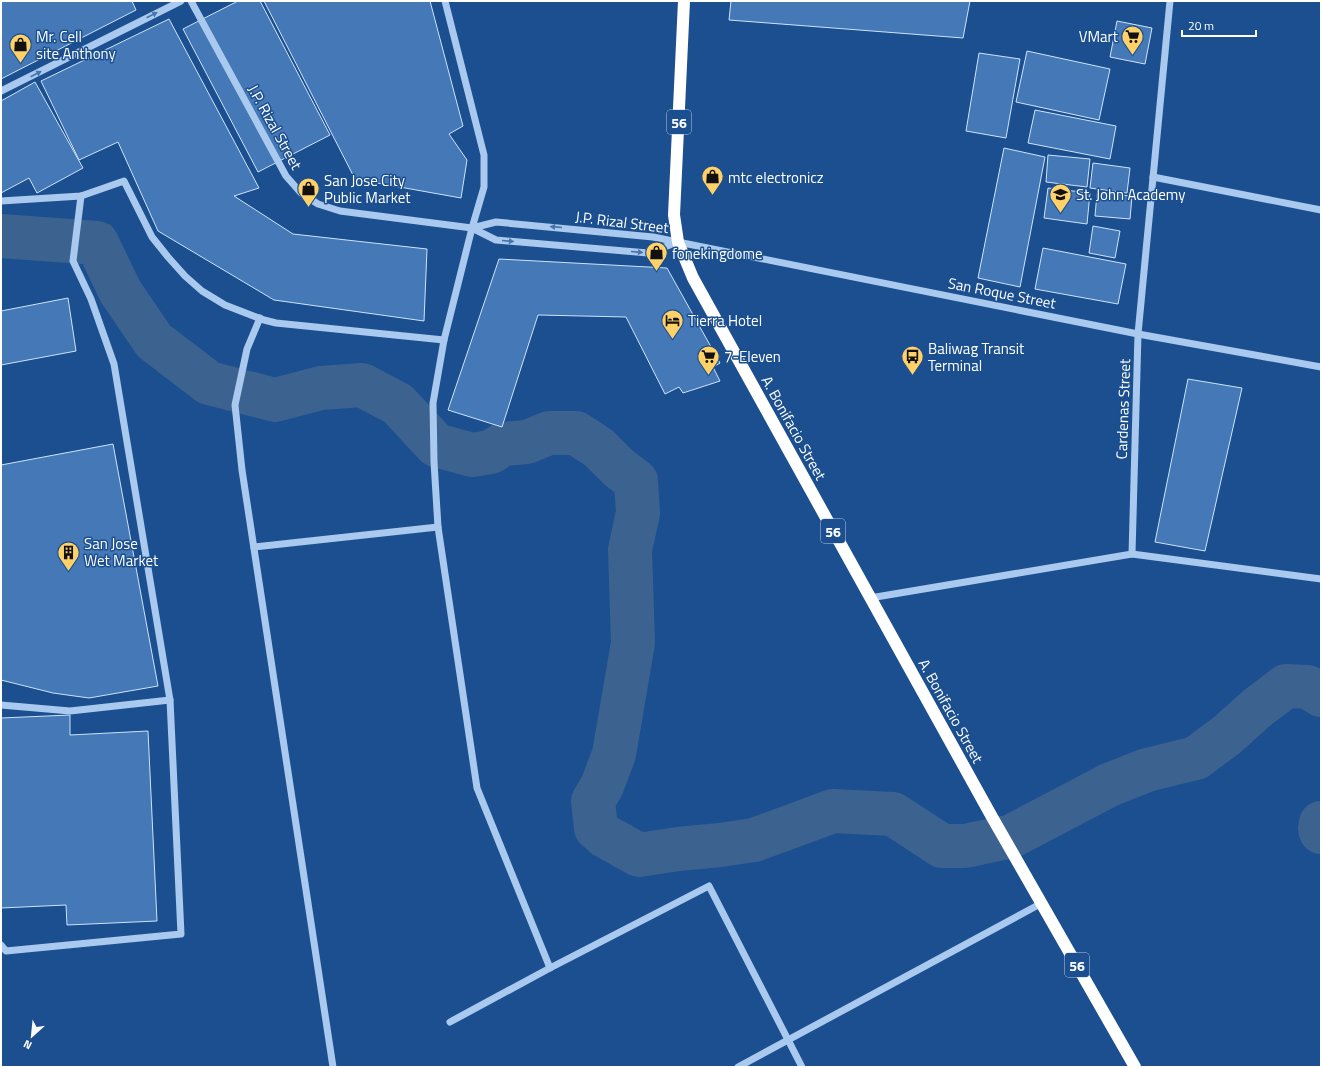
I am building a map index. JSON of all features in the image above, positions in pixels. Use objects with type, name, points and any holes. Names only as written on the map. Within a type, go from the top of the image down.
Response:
[{"type":"highway","name":"A. Bonifacio Street","points":[[684,1],[674,215],[678,242],[693,278],[992,817],[1042,903]]},
{"type":"highway","name":"56","points":[[1042,903],[1135,1067]]},
{"type":"street","points":[[1,91],[181,1]]},
{"type":"street","name":"J.P. Rizal Street","points":[[191,1],[286,176],[301,193],[318,204],[340,211],[472,228],[496,240],[648,253],[678,242]]},
{"type":"street","points":[[445,1],[484,155],[484,187],[472,228],[444,340],[433,403],[434,462],[438,527],[477,788],[550,968]]},
{"type":"street","name":"Cardenas Street","points":[[1132,554],[1138,334],[1170,1]]},
{"type":"street","points":[[1153,178],[1321,210]]},
{"type":"street","points":[[1,201],[80,196],[124,181],[152,237],[168,257],[185,276],[202,291],[225,305],[276,323],[444,340]]},
{"type":"street","points":[[1,945],[6,951],[181,934],[170,700],[114,364],[96,313],[73,261],[80,196]]},
{"type":"street","name":"J.P. Rizal Street","points":[[472,228],[496,222],[653,236],[678,242]]},
{"type":"street","name":"San Roque Street","points":[[678,242],[1138,334],[1321,367]]},
{"type":"street","points":[[260,318],[251,337],[244,358],[235,405],[242,470],[334,1067]]},
{"type":"street","points":[[254,547],[438,527]]},
{"type":"street","points":[[870,598],[1132,554],[1321,578]]},
{"type":"street","points":[[1,704],[70,711],[170,700]]},
{"type":"street","points":[[450,1022],[550,968],[710,886],[802,1067]]},
{"type":"street","points":[[738,1067],[1042,903]]},
{"type":"building","points":[[1,1],[132,1],[136,10],[1,79]]},
{"type":"building","points":[[238,1],[260,1],[330,135],[258,172],[183,29]]},
{"type":"building","points":[[264,1],[430,1],[463,126],[449,134],[467,160],[461,198],[355,179]]},
{"type":"building","points":[[731,1],[970,1],[963,38],[729,20]]},
{"type":"building","points":[[169,19],[259,188],[234,196],[293,234],[427,249],[424,321],[274,300],[158,231],[118,142],[79,160],[41,81]]},
{"type":"building","points":[[1117,21],[1152,28],[1145,64],[1110,57]]},
{"type":"building","points":[[1027,51],[1110,69],[1099,120],[1016,102]]},
{"type":"building","points":[[979,53],[1020,59],[1006,138],[966,131]]},
{"type":"building","points":[[35,82],[83,168],[37,193],[29,178],[1,193],[1,101]]},
{"type":"building","points":[[1035,110],[1116,126],[1110,159],[1028,143]]},
{"type":"building","points":[[1004,148],[1045,157],[1020,287],[978,278]]},
{"type":"building","points":[[1048,155],[1090,159],[1087,187],[1046,182]]},
{"type":"building","points":[[1093,163],[1130,168],[1127,193],[1090,188]]},
{"type":"building","points":[[1048,188],[1090,193],[1087,224],[1044,218]]},
{"type":"building","points":[[1097,193],[1132,196],[1130,219],[1095,216]]},
{"type":"building","points":[[1093,226],[1120,231],[1115,258],[1089,253]]},
{"type":"building","points":[[1043,248],[1126,264],[1118,304],[1035,289]]},
{"type":"building","name":"Tierra Hotel","points":[[499,259],[667,268],[720,363],[713,367],[720,381],[683,393],[679,387],[665,394],[626,317],[538,315],[502,427],[448,410]]},
{"type":"building","points":[[68,298],[76,351],[1,365],[1,311]]},
{"type":"building","points":[[1188,379],[1242,388],[1205,551],[1155,542]]},
{"type":"building","name":"San Jose Wet Market","points":[[113,444],[158,686],[89,698],[53,693],[1,680],[1,465]]},
{"type":"building","points":[[70,715],[70,735],[148,731],[157,921],[67,925],[66,905],[1,908],[1,718]]},
{"type":"waterway","points":[[1,236],[97,243],[120,291],[154,341],[209,383],[275,400],[321,388],[362,385],[398,404],[436,445],[472,455],[491,452],[503,444],[527,442],[549,433],[576,433],[599,448],[619,468],[636,481],[638,513],[630,550],[633,643],[614,754],[602,786],[593,801],[596,828],[605,836],[639,855],[754,840],[833,811],[893,814],[942,846],[965,846],[1012,836],[1109,785],[1147,770],[1196,758],[1227,735],[1257,708],[1286,686],[1308,687],[1321,695]]},
{"type":"waterway","points":[[1321,823],[1321,832]]},
{"type":"place","name":"VMart","points":[[1133,56]]},
{"type":"place","name":"Mr. Cell site Anthony","points":[[21,64]]},
{"type":"place","name":"mtc electronicz","points":[[712,196]]},
{"type":"place","name":"San Jose City Public Market","points":[[308,208]]},
{"type":"place","name":"St. John Academy","points":[[1060,214]]},
{"type":"place","name":"fonekingdome","points":[[657,272]]},
{"type":"place","name":"Tierra Hotel","points":[[672,340]]},
{"type":"place","name":"7-Eleven","points":[[709,376]]},
{"type":"place","name":"Baliwag Transit Terminal","points":[[913,376]]},
{"type":"place","name":"San Jose Wet Market","points":[[69,572]]}]
